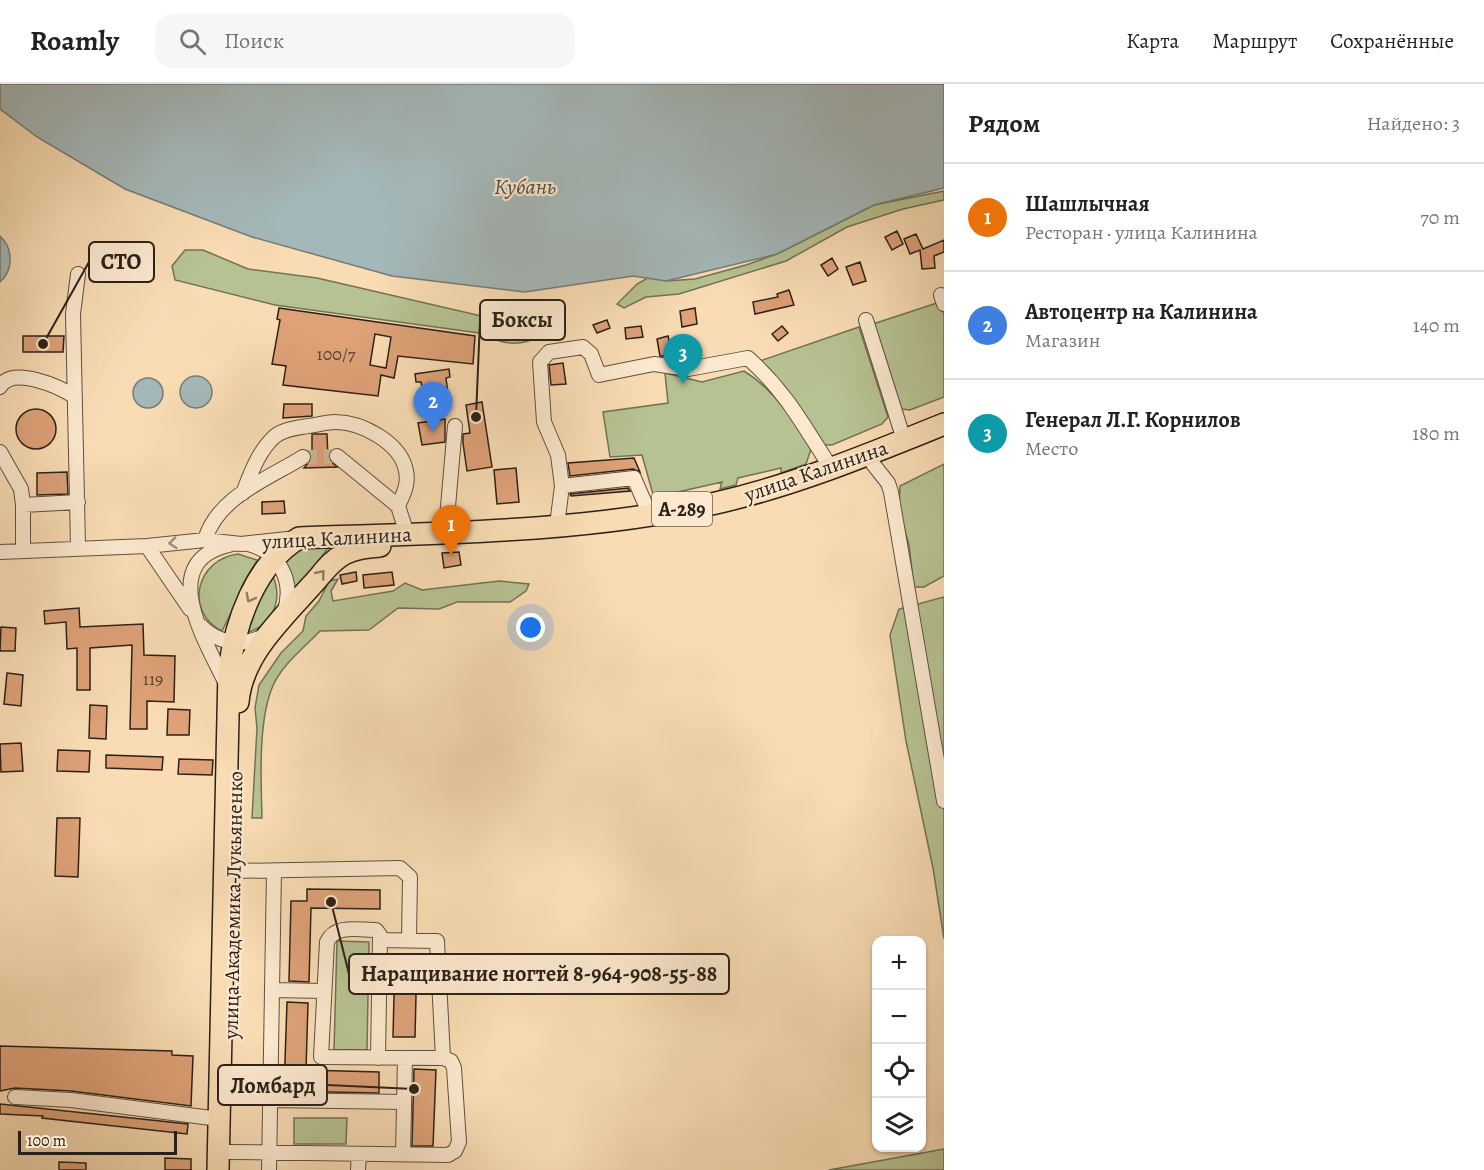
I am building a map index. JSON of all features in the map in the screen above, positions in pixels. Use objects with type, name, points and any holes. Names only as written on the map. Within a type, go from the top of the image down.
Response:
[{"type":"highway","name":"улица Калинина","points":[[299,538],[557,525],[650,515],[716,503],[794,482],[944,424]]},
{"type":"highway","name":"улица Калинина","points":[[233,712],[246,670],[277,623],[330,563],[361,547],[572,534],[651,526],[719,514],[797,492],[944,436]]},
{"type":"highway","points":[[233,712],[229,689],[233,642],[243,612],[273,558],[299,538]]},
{"type":"highway","name":"улица Академика Лукьяненко","points":[[225,1164],[234,871],[233,712]]},
{"type":"highway","name":"улица Академика Лукьяненко","points":[[225,1164],[219,1119],[233,712]]},
{"type":"street","points":[[78,274],[73,314],[78,547]]},
{"type":"street","points":[[866,320],[904,440]]},
{"type":"street","points":[[557,525],[562,486],[558,455],[544,422],[540,362],[549,352],[583,347],[591,354],[599,375],[654,364],[688,369],[748,358],[773,380],[795,408],[831,468]]},
{"type":"street","points":[[0,387],[3,381],[12,377],[56,384],[75,397]]},
{"type":"street","points":[[243,493],[258,456],[275,436],[290,429],[336,422],[363,427],[382,438],[396,451],[406,471],[406,488],[398,506]]},
{"type":"street","points":[[450,532],[447,518],[454,426]]},
{"type":"street","points":[[0,452],[21,489],[23,549]]},
{"type":"street","points":[[337,456],[398,506],[407,534]]},
{"type":"street","points":[[205,540],[218,513],[243,493],[303,457]]},
{"type":"street","points":[[873,464],[888,483],[891,492],[944,801]]},
{"type":"street","points":[[562,486],[634,478],[650,515]]},
{"type":"street","points":[[23,505],[78,502]]},
{"type":"street","name":"улица Калинина","points":[[0,552],[23,549],[147,546],[205,540],[240,544],[299,538]]},
{"type":"street","points":[[240,544],[258,548],[273,558],[282,570],[288,589],[287,603],[277,623]]},
{"type":"street","name":"А-289","points":[[195,616],[189,594],[195,568],[215,550],[240,544]]},
{"type":"street","points":[[147,546],[195,616],[213,635],[233,642]]},
{"type":"street","points":[[195,616],[229,689]]},
{"type":"street","name":"А-289","points":[[233,642],[252,641],[277,623]]},
{"type":"street","points":[[234,871],[400,868],[410,877],[409,940]]},
{"type":"street","points":[[269,1170],[274,871]]},
{"type":"street","points":[[225,1164],[270,1153],[448,1155],[455,1151],[459,1142],[454,1068],[451,1061],[443,1058],[378,1058],[321,1057],[327,942],[330,934],[337,930],[376,930],[380,935],[378,1058]]},
{"type":"street","points":[[380,940],[437,941],[443,1058]]},
{"type":"street","points":[[272,990],[324,991]]},
{"type":"street","points":[[403,1154],[405,1058]]},
{"type":"street","points":[[15,1097],[71,1100],[219,1119]]},
{"type":"street","points":[[271,1100],[404,1102]]},
{"type":"street","points":[[358,1170],[359,1154]]},
{"type":"green space","points":[[944,191],[944,200],[903,209],[847,227],[786,261],[679,294],[646,297],[624,308],[617,304],[637,284],[651,276],[666,281],[695,279],[746,265],[777,254],[874,205]]},
{"type":"green space","points":[[185,250],[203,250],[248,269],[317,278],[490,318],[530,316],[544,334],[527,341],[512,343],[479,333],[275,305],[175,280],[172,266]]},
{"type":"green space","points":[[940,302],[944,315],[944,397],[910,410],[901,409],[870,325]]},
{"type":"green space","points":[[859,327],[888,417],[882,424],[832,445],[823,445],[760,361]]},
{"type":"green space","points":[[744,371],[764,386],[798,427],[811,449],[806,464],[781,473],[781,468],[738,478],[736,485],[720,489],[722,482],[669,494],[663,503],[656,505],[642,455],[610,457],[603,412],[668,403],[665,373],[702,382]]},
{"type":"green space","points":[[944,464],[944,576],[924,587],[914,587],[909,545],[899,510],[900,486]]},
{"type":"green space","points":[[329,545],[296,589],[284,561],[299,548]]},
{"type":"green space","points":[[238,554],[257,560],[222,631],[210,622],[202,611],[199,599],[200,587],[205,575],[213,565],[224,558]]},
{"type":"green space","points":[[273,576],[277,596],[272,613],[260,627],[241,634],[244,618]]},
{"type":"green space","points":[[338,579],[331,591],[333,601],[393,591],[405,583],[422,590],[499,581],[529,584],[526,591],[510,602],[457,602],[439,609],[398,608],[369,630],[320,631],[287,664],[272,688],[262,734],[262,818],[252,818],[257,728],[255,708],[259,685],[281,653],[303,631],[306,616],[319,601],[329,581]]},
{"type":"green space","points":[[944,597],[944,939],[933,868],[906,741],[890,635],[899,609]]},
{"type":"green space","points":[[337,941],[369,942],[367,1050],[334,1050]]},
{"type":"green space","points":[[294,1118],[347,1118],[346,1144],[294,1144]]},
{"type":"green space","points":[[944,1149],[944,1170],[829,1170]]},
{"type":"water","name":"Кубань","points":[[0,84],[944,84],[944,188],[874,205],[777,254],[666,281],[633,276],[525,292],[392,276],[252,237],[125,189],[37,137],[0,109]]},
{"type":"water","points":[[0,236],[7,247],[10,265],[0,282]]},
{"type":"water","points":[[196,376],[208,380],[212,392],[208,404],[196,408],[184,404],[180,392],[184,380]]},
{"type":"water","points":[[148,378],[159,382],[163,393],[159,404],[148,408],[137,404],[133,393],[137,382]]},
{"type":"building","points":[[897,231],[903,244],[892,250],[885,237]]},
{"type":"building","points":[[916,234],[923,249],[944,240],[944,252],[934,256],[935,268],[922,269],[920,250],[910,254],[904,239]]},
{"type":"building","points":[[832,258],[838,269],[828,276],[821,265]]},
{"type":"building","points":[[860,262],[866,281],[853,285],[846,267]]},
{"type":"building","points":[[789,290],[794,305],[755,314],[753,302],[778,297],[777,294]]},
{"type":"building","points":[[279,308],[475,336],[473,364],[398,356],[394,378],[381,375],[378,396],[283,385],[286,366],[272,364],[280,320],[277,319]],"holes":[[[375,334],[391,337],[386,368],[370,365]]]},
{"type":"building","points":[[695,308],[697,324],[682,327],[680,311]]},
{"type":"building","points":[[607,320],[610,328],[597,333],[593,325]]},
{"type":"building","points":[[641,326],[643,337],[626,339],[625,328]]},
{"type":"building","points":[[782,326],[788,333],[778,341],[772,334]]},
{"type":"building","points":[[23,336],[64,336],[63,352],[23,352]]},
{"type":"building","points":[[668,336],[672,356],[660,356],[657,339]]},
{"type":"building","points":[[563,363],[566,384],[551,385],[549,365]]},
{"type":"building","points":[[449,369],[450,377],[446,378],[448,394],[424,397],[421,382],[416,382],[415,374]]},
{"type":"building","points":[[482,402],[492,467],[467,471],[463,434],[470,433],[466,405]]},
{"type":"building","points":[[284,404],[312,404],[312,416],[283,418]]},
{"type":"building","points":[[36,409],[50,415],[56,429],[50,443],[36,449],[22,443],[16,429],[22,415]]},
{"type":"building","points":[[445,419],[445,442],[422,445],[418,423]]},
{"type":"building","points":[[312,434],[327,434],[328,459],[337,467],[304,468],[312,458]]},
{"type":"building","points":[[634,458],[640,472],[633,469],[570,476],[568,463]]},
{"type":"building","points":[[516,468],[519,502],[497,504],[494,470]]},
{"type":"building","points":[[67,472],[68,494],[37,495],[37,473]]},
{"type":"building","points":[[628,488],[630,491],[571,496],[570,494]]},
{"type":"building","points":[[284,501],[285,513],[262,514],[262,502]]},
{"type":"building","points":[[459,552],[461,565],[444,568],[442,553]]},
{"type":"building","points":[[356,572],[357,581],[342,584],[340,575]]},
{"type":"building","points":[[392,572],[394,585],[364,588],[363,575]]},
{"type":"building","points":[[79,608],[80,627],[143,624],[144,655],[175,656],[174,702],[147,701],[147,729],[130,729],[132,645],[90,648],[90,690],[77,690],[77,648],[67,649],[66,622],[45,624],[44,611]]},
{"type":"building","points":[[1,627],[16,628],[15,651],[0,651]]},
{"type":"building","points":[[7,673],[23,675],[21,706],[4,704]]},
{"type":"building","points":[[90,705],[107,706],[106,739],[89,738]]},
{"type":"building","points":[[168,709],[190,710],[189,735],[167,735]]},
{"type":"building","points":[[21,743],[23,771],[1,772],[0,744]]},
{"type":"building","points":[[58,750],[90,751],[89,772],[57,771]]},
{"type":"building","points":[[106,755],[163,757],[162,770],[106,768]]},
{"type":"building","points":[[179,759],[213,760],[212,775],[178,774]]},
{"type":"building","points":[[57,818],[80,818],[78,877],[55,876]]},
{"type":"building","points":[[307,889],[380,890],[380,909],[311,908],[309,982],[289,981],[291,901],[307,901]]},
{"type":"building","points":[[395,954],[417,954],[415,1037],[393,1037]]},
{"type":"building","points":[[287,1002],[308,1003],[306,1070],[379,1072],[379,1093],[284,1091]]},
{"type":"building","points":[[0,1046],[172,1051],[172,1055],[193,1056],[191,1106],[71,1091],[15,1088],[0,1091]]},
{"type":"building","points":[[414,1069],[436,1070],[433,1146],[412,1146]]},
{"type":"building","points":[[0,1104],[188,1124],[187,1134],[42,1118],[43,1116],[0,1114]]},
{"type":"building","points":[[165,1158],[191,1159],[191,1170],[165,1170]]},
{"type":"building","points":[[59,1162],[86,1163],[86,1170],[59,1170]]},
{"type":"tunnel","points":[[303,457],[337,456]]},
{"type":"place","name":"СТО","points":[[43,344]]},
{"type":"place","name":"Генерал Л.Г. Корнилов","points":[[683,384]]},
{"type":"place","name":"Боксы","points":[[476,417]]},
{"type":"place","name":"Автоцентр на Калинина","points":[[433,432]]},
{"type":"place","name":"Шашлычная","points":[[451,555]]},
{"type":"place","name":"Наращивание ногтей 8-964-908-55-88","points":[[331,902]]},
{"type":"place","name":"Ломбард","points":[[414,1089]]}]
